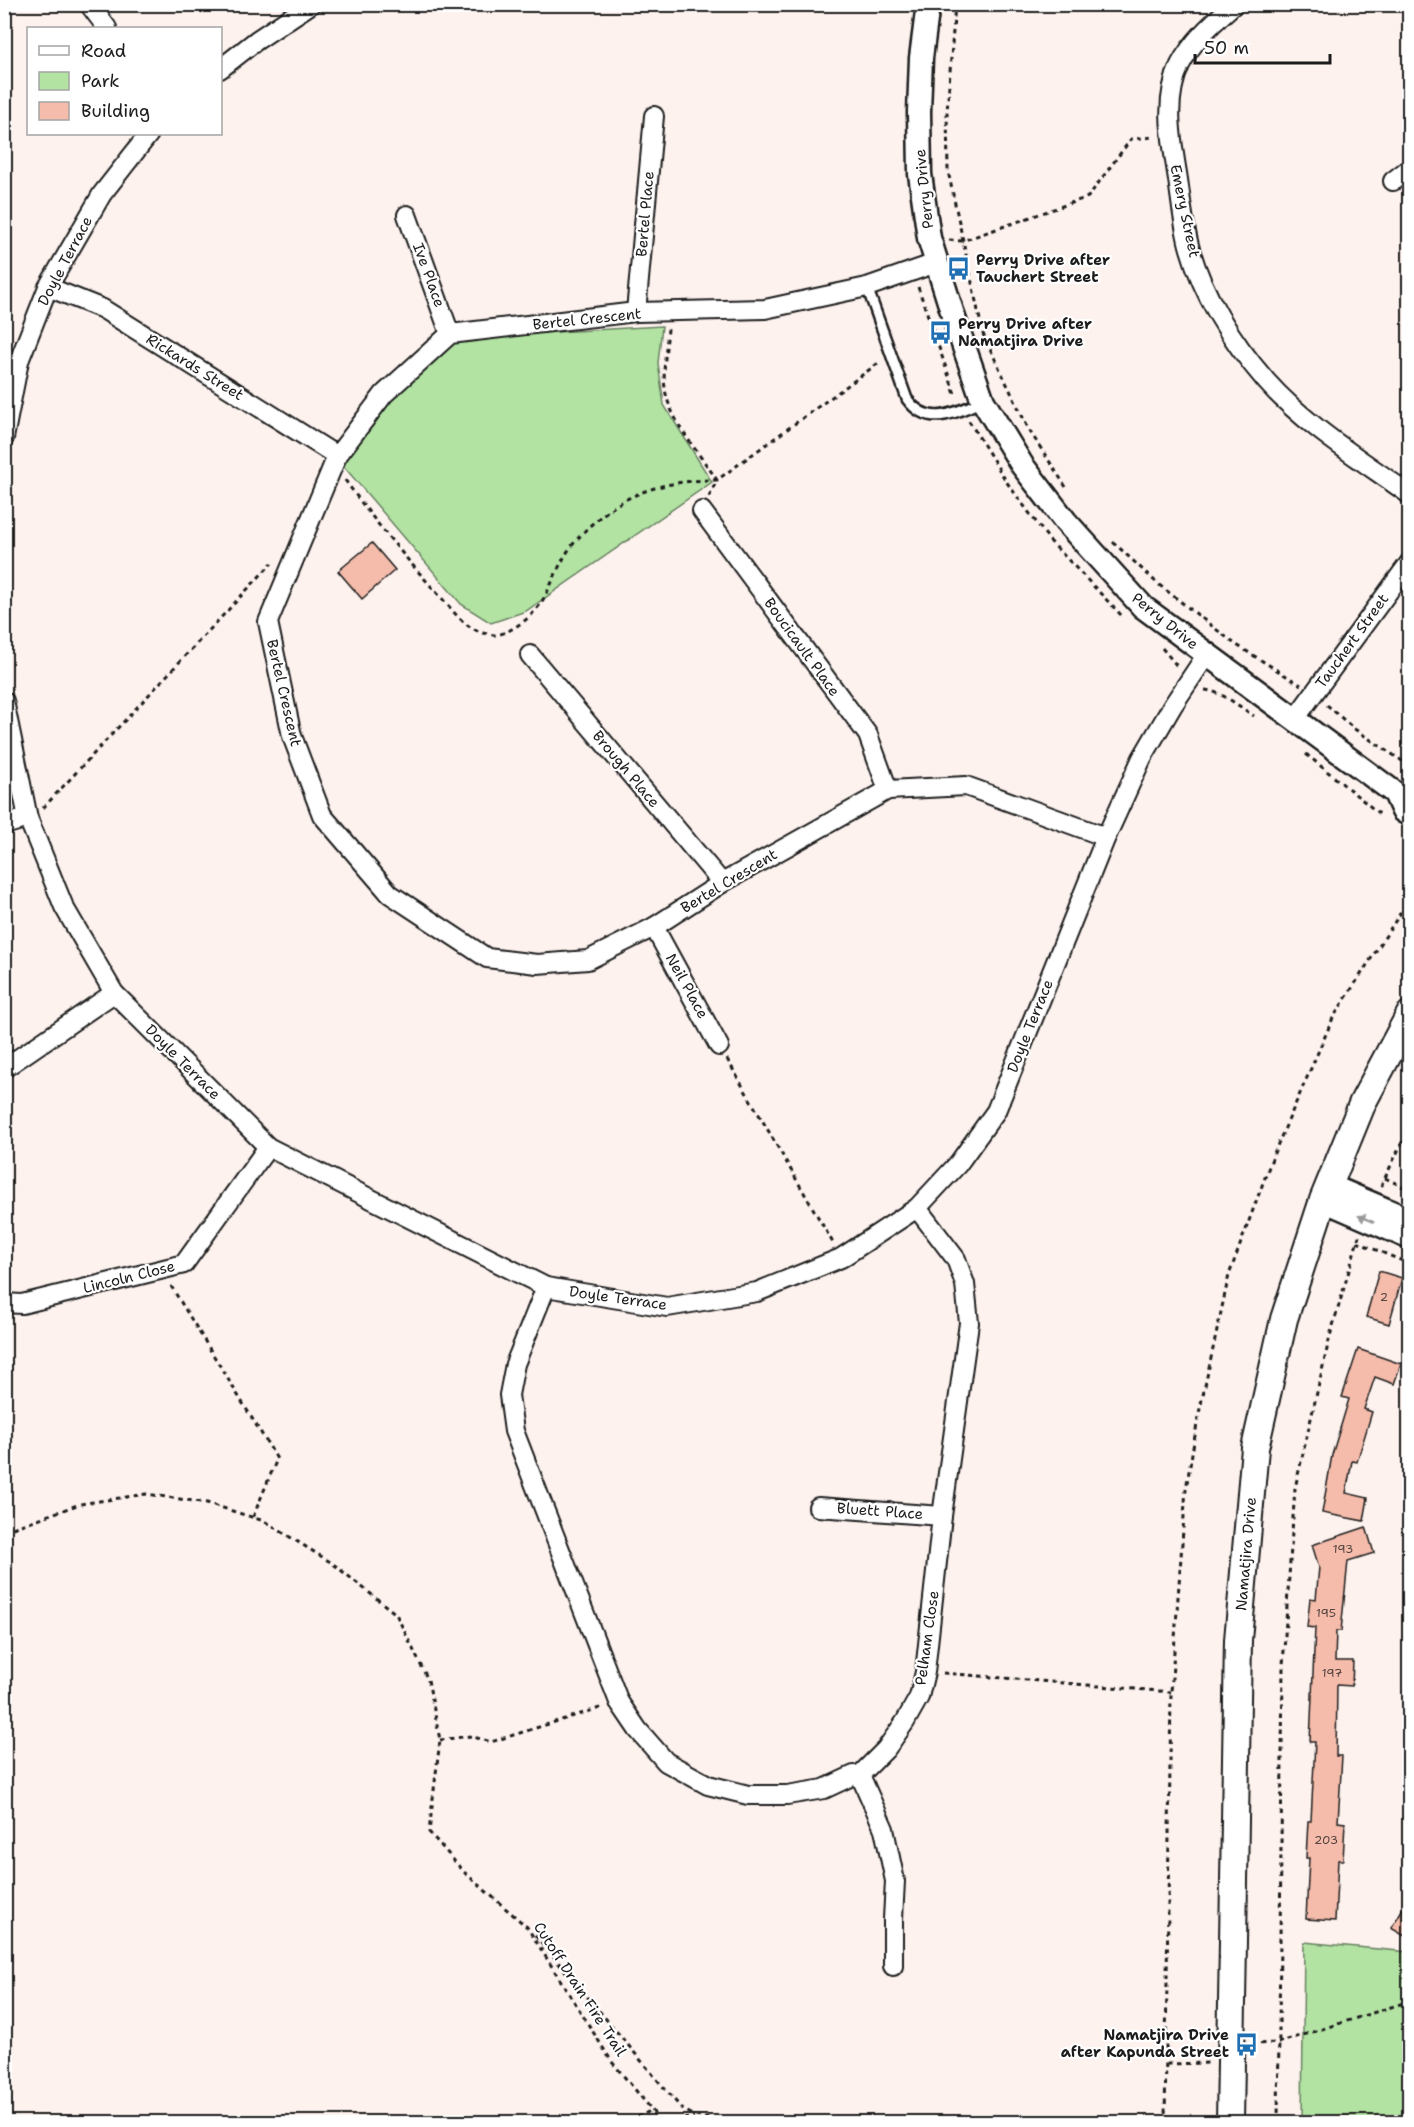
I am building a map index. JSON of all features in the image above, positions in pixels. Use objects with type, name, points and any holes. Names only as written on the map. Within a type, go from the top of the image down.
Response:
[{"type":"main road","name":"Namatjira Drive","points":[[1230,2122],[1239,1640],[1255,1448],[1284,1319],[1325,1192],[1363,1102],[1410,1014]]},
{"type":"street","points":[[89,4],[106,27]]},
{"type":"street","points":[[222,67],[310,4]]},
{"type":"street","name":"Perry Drive","points":[[928,4],[921,58],[919,112],[920,163],[929,238],[983,401],[1022,465],[1066,522],[1143,607],[1295,719],[1402,794],[1403,811],[1410,815]]},
{"type":"street","name":"Emery Street","points":[[1234,4],[1198,36],[1180,67],[1170,99],[1170,136],[1190,248],[1203,284],[1222,319],[1269,384],[1313,424],[1410,495]]},
{"type":"street","name":"Bertel Place","points":[[636,312],[654,117]]},
{"type":"street","name":"Doyle Terrace","points":[[4,438],[12,359],[48,287],[102,194],[148,135]]},
{"type":"street","points":[[1393,181],[1410,168]]},
{"type":"street","name":"Ive Place","points":[[407,215],[450,334]]},
{"type":"street","name":"Bertel Crescent","points":[[936,263],[867,287],[765,309],[636,312],[450,334],[384,394],[337,456],[268,622],[291,736],[322,815],[390,894],[487,958],[537,964],[588,960],[654,927],[722,883],[888,790],[966,786],[1106,837]]},
{"type":"street","name":"Rickards Street","points":[[48,287],[103,309],[337,456]]},
{"type":"street","name":"Boucicault Place","points":[[702,511],[868,735],[888,790]]},
{"type":"street","name":"Tauchert Street","points":[[1295,719],[1410,562]]},
{"type":"street","name":"Doyle Terrace","points":[[4,701],[28,818],[64,907],[114,993],[268,1147],[546,1287],[667,1307],[757,1293],[841,1258],[916,1209],[958,1164],[996,1112],[1106,837],[1142,758],[1173,705],[1207,654]]},
{"type":"street","name":"Brough Place","points":[[530,655],[722,883]]},
{"type":"street","points":[[4,825],[28,818]]},
{"type":"street","name":"Neil Place","points":[[654,927],[719,1046]]},
{"type":"street","points":[[6,1067],[114,993]]},
{"type":"street","name":"Lincoln Close","points":[[4,1303],[22,1304],[184,1264],[268,1147]]},
{"type":"street","points":[[1325,1192],[1410,1220]]},
{"type":"street","points":[[1325,1192],[1410,1238]]},
{"type":"street","name":"Pelham Close","points":[[546,1287],[515,1364],[508,1395],[514,1431],[619,1702],[638,1730],[666,1762],[708,1785],[748,1795],[787,1795],[824,1788],[854,1775],[860,1775],[886,1749],[919,1697],[925,1672],[942,1515],[969,1323],[965,1284],[956,1259],[916,1209]]},
{"type":"street","name":"Bluett Place","points":[[818,1507],[942,1515]]},
{"type":"street","points":[[860,1775],[884,1829],[895,1881],[893,1966]]},
{"type":"lane","points":[[867,287],[907,399],[914,409],[926,415],[952,415],[983,401]]},
{"type":"path","points":[[955,4],[947,112],[948,171],[982,334],[1029,430],[1072,495]]},
{"type":"path","points":[[962,241],[1088,196],[1131,140],[1170,136]]},
{"type":"path","points":[[918,286],[960,410]]},
{"type":"path","points":[[669,312],[665,360],[668,403],[717,480]]},
{"type":"path","points":[[702,511],[717,480],[891,354]]},
{"type":"path","points":[[337,456],[344,479],[401,552],[460,618],[473,629],[492,635],[507,632],[532,616],[542,603],[572,545],[596,519],[626,499],[649,488],[689,480],[717,480]]},
{"type":"path","points":[[1109,537],[1158,584],[1235,644],[1314,693],[1353,728],[1410,766]]},
{"type":"path","points":[[28,818],[42,810],[276,559]]},
{"type":"path","points":[[1165,2122],[1171,1692],[1186,1489],[1198,1418],[1229,1275],[1274,1153],[1333,1018],[1410,898]]},
{"type":"path","points":[[719,1046],[841,1258]]},
{"type":"path","points":[[1410,1126],[1385,1178],[1410,1190]]},
{"type":"path","points":[[1278,2122],[1283,1665],[1295,1488],[1330,1336],[1357,1242],[1410,1264]]},
{"type":"path","points":[[161,1269],[277,1459],[254,1517]]},
{"type":"path","name":"Cutoff Drain Fire Trail","points":[[4,1531],[80,1504],[146,1494],[207,1503],[264,1521],[332,1563],[396,1614],[428,1680],[440,1740],[429,1832],[464,1872],[528,1927],[612,2062],[652,2110],[659,2122]]},
{"type":"path","points":[[925,1672],[1171,1692]]},
{"type":"path","points":[[440,1740],[470,1736],[490,1742],[619,1702]]},
{"type":"path","points":[[528,1927],[682,2109],[695,2116],[732,2122]]},
{"type":"path","points":[[1278,2043],[1410,2001]]},
{"type":"path","points":[[629,2122],[652,2110]]},
{"type":"path","points":[[675,2122],[695,2116]]},
{"type":"green space","points":[[662,326],[658,363],[664,405],[712,482],[526,611],[491,623],[461,604],[340,462],[386,397],[454,338]]},
{"type":"green space","points":[[1304,1942],[1409,1952],[1409,2122],[1302,2122]]},
{"type":"building","points":[[372,543],[395,570],[362,599],[338,571]]},
{"type":"building","points":[[1379,1271],[1402,1278],[1389,1324],[1366,1317]]},
{"type":"building","points":[[1358,1349],[1401,1364],[1394,1384],[1375,1377],[1364,1409],[1372,1412],[1357,1462],[1352,1461],[1346,1493],[1368,1498],[1364,1521],[1322,1513],[1332,1455],[1349,1399],[1342,1397]]},
{"type":"building","points":[[1366,1527],[1374,1553],[1348,1561],[1341,1631],[1336,1631],[1335,1661],[1353,1661],[1352,1686],[1337,1685],[1336,1756],[1342,1756],[1338,1822],[1345,1823],[1343,1860],[1338,1860],[1335,1921],[1306,1919],[1309,1858],[1306,1858],[1308,1821],[1311,1821],[1315,1742],[1310,1742],[1315,1628],[1307,1627],[1310,1598],[1316,1599],[1319,1567],[1312,1545]]},
{"type":"building","points":[[1410,1897],[1410,1939],[1391,1928]]},
{"type":"place","name":"Perry Drive after Tauchert Street","points":[[958,269]]},
{"type":"place","name":"Perry Drive after Namatjira Drive","points":[[940,333]]},
{"type":"place","name":"Namatjira Drive after Kapunda Street","points":[[1247,2044]]}]
